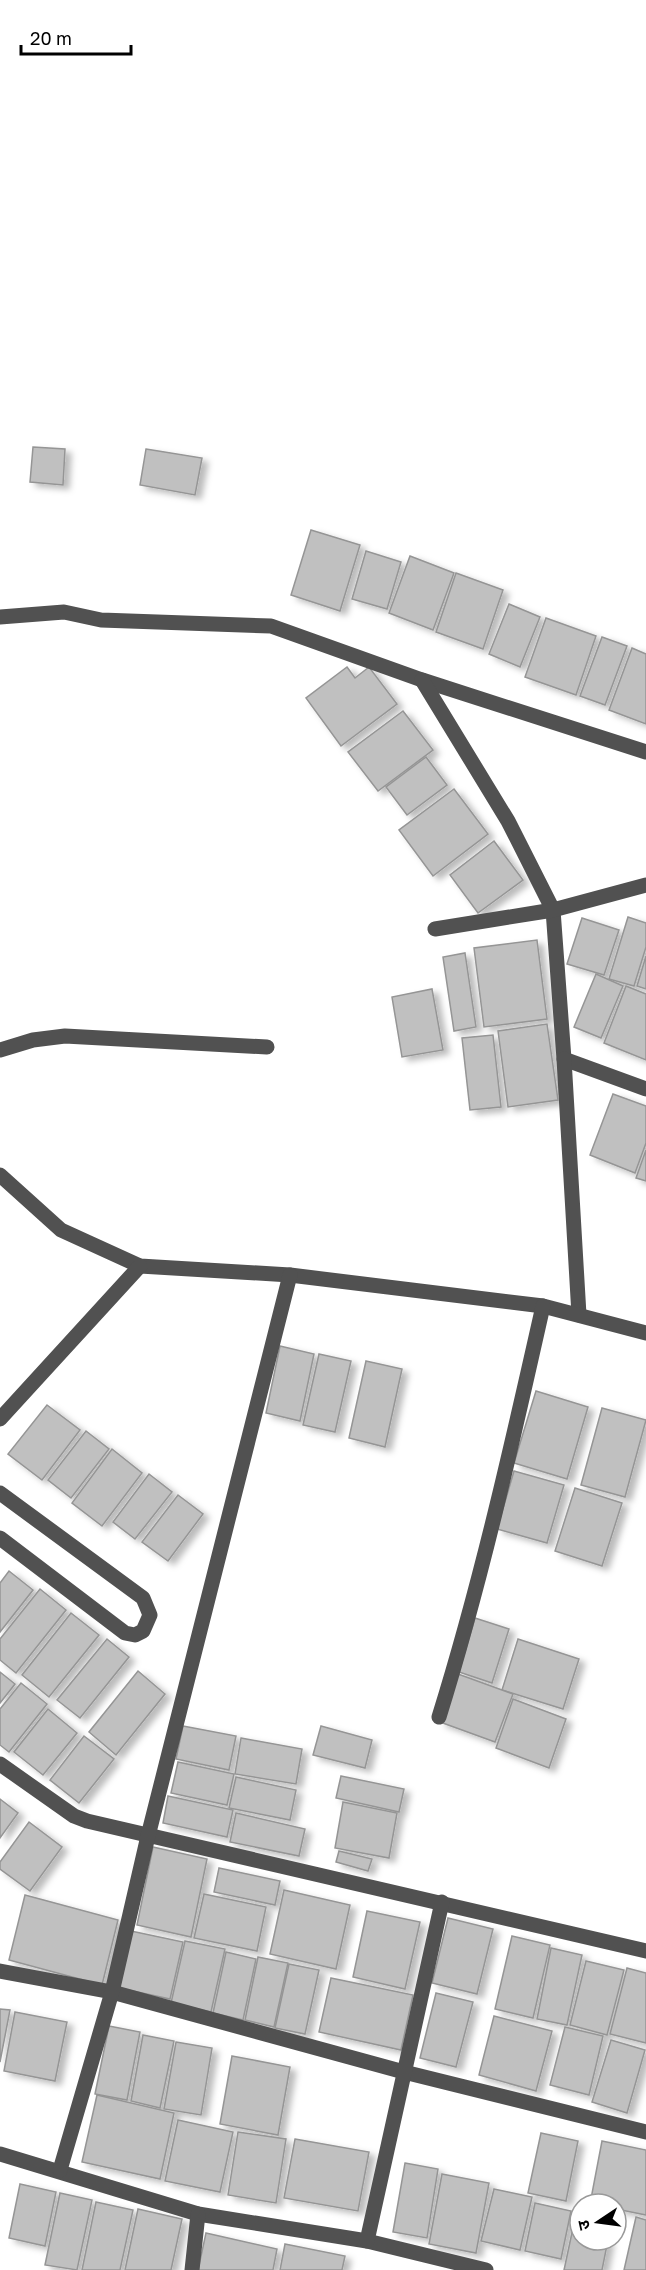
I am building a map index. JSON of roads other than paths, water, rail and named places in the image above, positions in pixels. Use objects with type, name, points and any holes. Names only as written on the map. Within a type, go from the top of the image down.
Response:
[{"type":"street","points":[[0,617],[64,612],[101,620],[271,627],[422,680],[646,752]]},
{"type":"street","points":[[422,680],[508,821],[553,910],[579,1315]]},
{"type":"street","points":[[435,929],[553,910],[645,881]]},
{"type":"street","points":[[0,1050],[33,1040],[65,1036],[267,1047]]},
{"type":"street","points":[[564,1059],[646,1089]]},
{"type":"street","points":[[0,1175],[61,1230],[140,1266],[290,1275],[543,1306],[646,1333]]},
{"type":"street","points":[[0,1419],[140,1266]]},
{"type":"street","points":[[60,2170],[112,1992],[148,1836],[290,1275]]},
{"type":"street","points":[[438,1717],[470,1615],[496,1515],[543,1306]]},
{"type":"street","points":[[0,1494],[143,1598],[150,1615],[143,1631],[135,1635],[124,1633],[0,1539]]},
{"type":"street","points":[[0,1764],[74,1816],[148,1836],[442,1902],[646,1951]]},
{"type":"street","points":[[367,2241],[442,1902]]},
{"type":"street","points":[[0,1971],[112,1992],[404,2072],[646,2132]]},
{"type":"street","points":[[0,2154],[60,2170],[198,2214],[367,2241],[486,2270]]},
{"type":"street","points":[[192,2270],[198,2214]]}]
